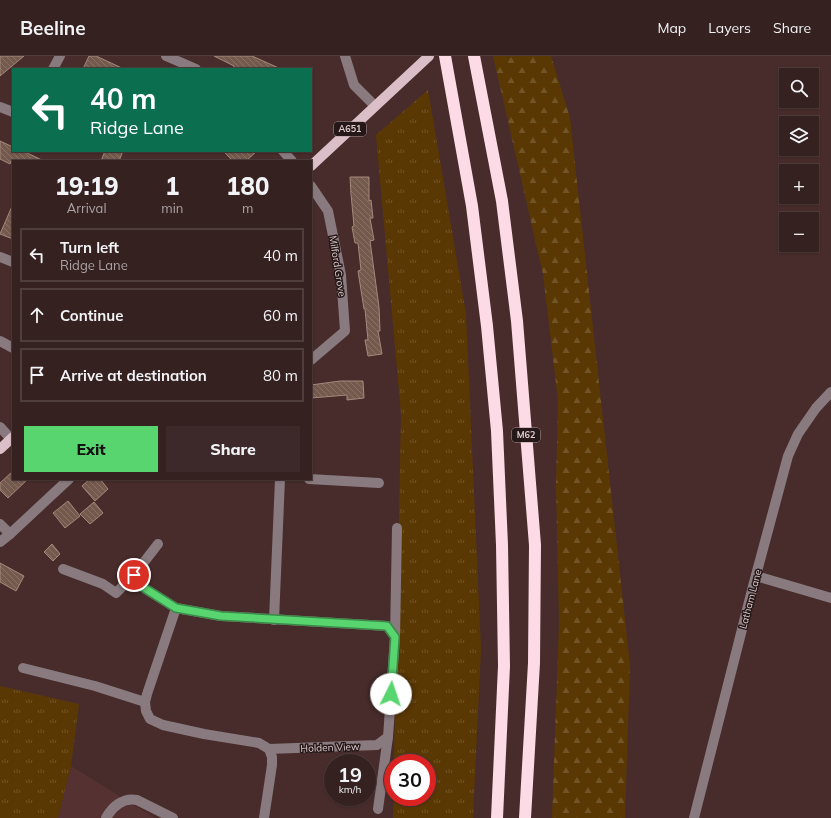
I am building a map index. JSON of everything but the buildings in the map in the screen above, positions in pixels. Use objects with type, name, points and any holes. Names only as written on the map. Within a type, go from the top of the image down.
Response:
[{"type":"highway","name":"M62","points":[[445,56],[472,206],[487,326],[497,431],[502,545],[504,666],[497,818]]},
{"type":"highway","name":"M62","points":[[474,56],[502,200],[517,320],[535,545],[534,663],[525,818]]},
{"type":"main road","name":"A651","points":[[312,165],[430,56]]},
{"type":"main road","points":[[0,448],[12,438]]},
{"type":"street","points":[[54,68],[60,56]]},
{"type":"street","points":[[166,56],[194,68]]},
{"type":"street","points":[[345,56],[354,85],[375,106]]},
{"type":"street","points":[[0,107],[12,112]]},
{"type":"street","points":[[284,152],[291,160]]},
{"type":"street","name":"Milford Grove","points":[[312,187],[328,211],[341,276],[345,331],[312,359]]},
{"type":"street","points":[[0,256],[12,262]]},
{"type":"street","points":[[0,342],[12,348]]},
{"type":"street","name":"Latham Lane","points":[[694,818],[788,456],[798,434],[816,408],[831,392]]},
{"type":"street","points":[[0,427],[12,438]]},
{"type":"street","points":[[312,479],[379,483]]},
{"type":"street","points":[[0,542],[68,480]]},
{"type":"street","points":[[274,620],[280,480]]},
{"type":"street","points":[[0,524],[10,534]]},
{"type":"street","points":[[378,809],[388,737],[395,637],[397,528]]},
{"type":"street","points":[[63,569],[103,584],[116,594],[134,575],[158,544]]},
{"type":"street","points":[[134,575],[141,586],[176,608],[221,616],[387,626],[395,637]]},
{"type":"street","points":[[756,576],[831,598]]},
{"type":"street","points":[[176,608],[156,664],[145,702],[146,711],[150,719],[163,725],[204,734],[259,743],[269,749],[272,757],[272,765],[264,818]]},
{"type":"street","points":[[23,668],[95,686],[145,702]]},
{"type":"street","name":"Holden View","points":[[269,749],[377,745],[388,737]]},
{"type":"street","points":[[106,818],[112,808],[119,803],[131,799],[137,800],[173,818]]},
{"type":"shaded area","points":[[71,766],[155,818],[58,818]]},
{"type":"green space","points":[[493,56],[551,56],[570,118],[630,665],[625,818],[552,818],[559,623],[556,486],[558,400],[543,274]]},
{"type":"green space","points":[[428,90],[466,314],[481,649],[473,818],[393,818],[394,806],[436,806],[436,754],[394,754],[401,414],[376,135]]},
{"type":"green space","points":[[0,686],[79,704],[71,766],[58,818],[0,818]]},
{"type":"route","points":[[134,575],[141,586],[176,608],[221,616],[387,626],[395,637],[391,694]]}]
